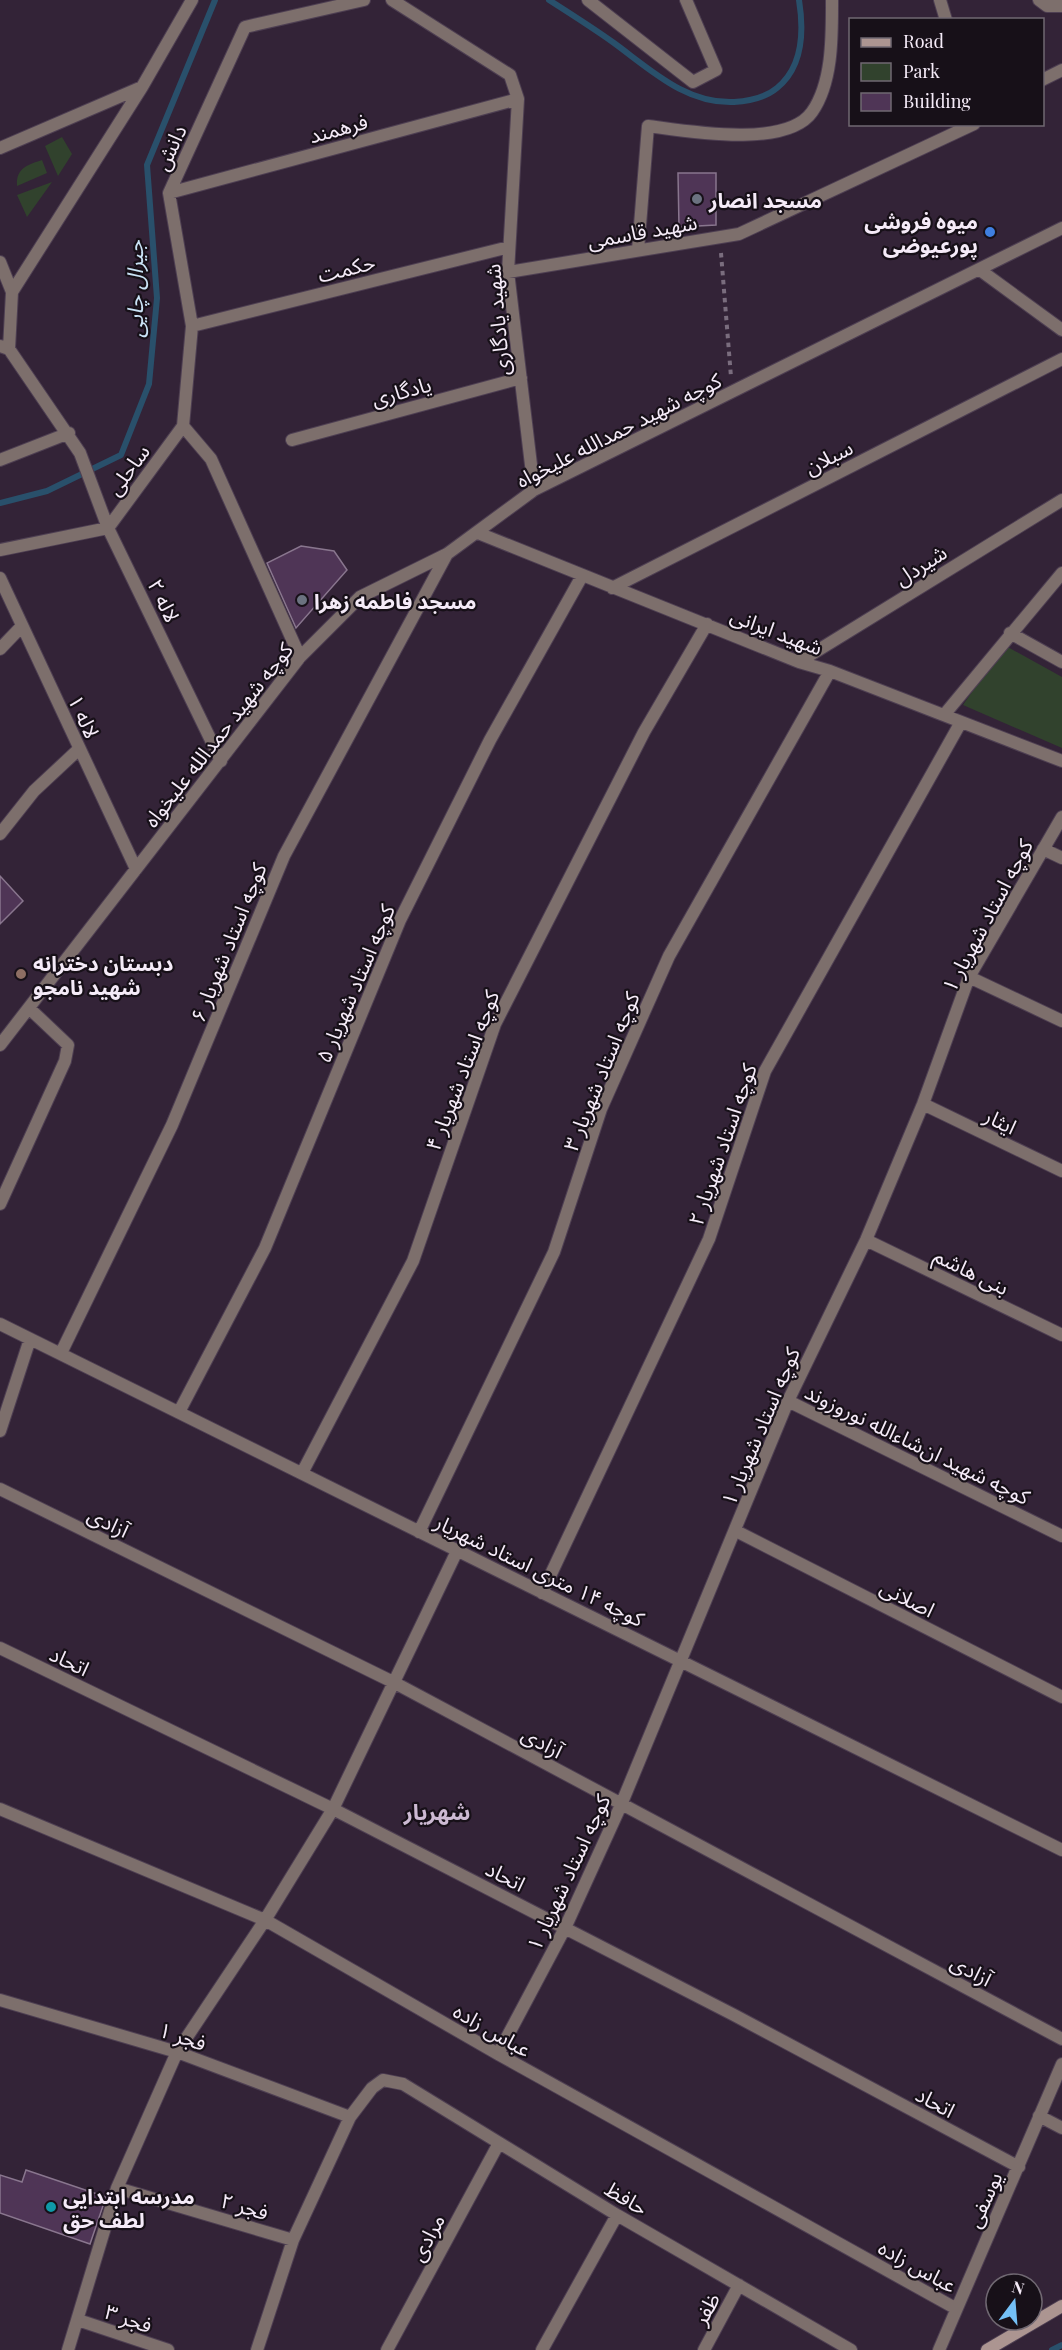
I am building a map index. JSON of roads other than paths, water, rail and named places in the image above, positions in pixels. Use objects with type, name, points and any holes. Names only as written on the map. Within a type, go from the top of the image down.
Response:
[{"type":"street","points":[[5,347],[12,292],[142,87],[192,0]]},
{"type":"street","name":"دانش","points":[[192,326],[169,193],[245,27],[364,0]]},
{"type":"street","name":"شهید یادگاری","points":[[392,0],[510,75],[518,99],[508,272],[534,490]]},
{"type":"street","points":[[590,1],[693,82],[716,70],[686,0]]},
{"type":"street","points":[[638,250],[648,126],[735,137],[788,129],[812,113],[826,79],[832,31],[832,0]]},
{"type":"street","points":[[940,0],[945,18]]},
{"type":"street","points":[[1038,0],[1047,6],[1062,6]]},
{"type":"street","points":[[1044,79],[1062,70]]},
{"type":"street","points":[[0,148],[142,87]]},
{"type":"street","name":"فرهمند","points":[[169,193],[518,99]]},
{"type":"street","name":"شهید قاسمی","points":[[508,272],[739,234],[970,126]]},
{"type":"street","name":"کوچه شهید حمدالله علیخواه","points":[[0,1045],[300,657],[360,597],[447,554],[534,490],[1062,228]]},
{"type":"street","name":"حکمت","points":[[192,326],[509,247]]},
{"type":"street","points":[[0,262],[12,292]]},
{"type":"street","points":[[980,270],[1062,330]]},
{"type":"street","points":[[192,326],[183,426],[212,459],[300,657]]},
{"type":"street","name":"لاله ۲","points":[[5,347],[69,434],[80,453],[108,528],[221,761]]},
{"type":"street","name":"سبلان","points":[[612,588],[1062,359]]},
{"type":"street","name":"یادگاری","points":[[292,440],[521,378]]},
{"type":"street","name":"ساحلی","points":[[108,528],[183,426]]},
{"type":"street","points":[[0,460],[69,434]]},
{"type":"street","name":"شیردل","points":[[799,662],[1062,500]]},
{"type":"street","points":[[1050,506],[1062,514]]},
{"type":"street","points":[[0,550],[108,528]]},
{"type":"street","name":"شهید ایرانی","points":[[478,533],[799,662],[830,671],[1062,761]]},
{"type":"street","name":"کوچه استاد شهریار ۶","points":[[61,1353],[172,1125],[284,856],[447,554]]},
{"type":"street","points":[[944,715],[1062,573]]},
{"type":"street","name":"کوچه استاد شهریار ۵","points":[[179,1413],[265,1248],[400,920],[490,740],[582,576]]},
{"type":"street","name":"لاله ۱","points":[[0,578],[136,869]]},
{"type":"street","name":"کوچه استاد شهریار ۴","points":[[302,1473],[413,1261],[495,1024],[644,732],[706,624]]},
{"type":"street","points":[[0,649],[21,627]]},
{"type":"street","points":[[1011,633],[1062,662]]},
{"type":"street","name":"کوچه استاد شهریار ۳","points":[[419,1532],[554,1252],[601,1109],[669,956],[830,671]]},
{"type":"street","name":"کوچه استاد شهریار ۲","points":[[542,1593],[709,1239],[765,1071],[961,722]]},
{"type":"street","points":[[0,834],[34,791],[79,749]]},
{"type":"street","name":"کوچه استاد شهریار ۱","points":[[498,2054],[565,1928],[621,1805],[788,1401],[866,1240],[922,1104],[969,977],[1062,817]]},
{"type":"street","points":[[1043,849],[1062,858]]},
{"type":"street","points":[[969,977],[1062,1021]]},
{"type":"street","points":[[0,1204],[65,1061],[68,1045],[30,1009]]},
{"type":"street","name":"ایثار","points":[[922,1104],[1062,1171]]},
{"type":"street","name":"بنی هاشم","points":[[866,1240],[1062,1335]]},
{"type":"street","name":"کوچه ۱۴ متری استاد شهریار","points":[[0,1324],[1062,1850]]},
{"type":"street","points":[[0,1431],[30,1339]]},
{"type":"street","name":"کوچه شهید ان‌شاءالله نوروزوند","points":[[788,1401],[1062,1536]]},
{"type":"street","name":"آزادی","points":[[0,1489],[395,1683],[1062,2039]]},
{"type":"street","name":"اصلانی","points":[[736,1531],[1062,1697]]},
{"type":"street","points":[[68,2350],[117,2188],[177,2052],[265,1920],[333,1809],[457,1551]]},
{"type":"street","name":"اتحاد","points":[[0,1648],[333,1809],[565,1928],[1019,2167]]},
{"type":"street","name":"عباس زاده","points":[[0,1809],[265,1920],[498,2054],[955,2308]]},
{"type":"street","name":"فجر ۱","points":[[0,2001],[177,2052],[350,2117]]},
{"type":"street","name":"یوسفی","points":[[939,2350],[955,2308],[1019,2167],[1062,2064]]},
{"type":"street","name":"حافظ","points":[[350,2117],[372,2088],[383,2080],[403,2084],[617,2215],[851,2350]]},
{"type":"street","points":[[1039,2116],[1062,2128]]},
{"type":"street","points":[[257,2350],[293,2240],[350,2117]]},
{"type":"street","name":"مرادی","points":[[387,2350],[499,2143]]},
{"type":"street","name":"فجر ۲","points":[[117,2188],[293,2240]]},
{"type":"street","points":[[542,2350],[617,2215]]},
{"type":"street","name":"ظفر","points":[[704,2350],[739,2285]]},
{"type":"street","points":[[987,2350],[1062,2306]]},
{"type":"street","name":"فجر ۳","points":[[78,2320],[168,2350]]},
{"type":"waterway","name":"جیرال چایی","points":[[0,503],[47,491],[121,455],[149,384],[157,298],[147,165],[215,0]]},
{"type":"waterway","name":"جیرال چایی","points":[[549,0],[670,83],[700,97],[734,102],[762,97],[777,88],[792,70],[800,48],[799,0]]},
{"type":"waterway","name":"جیرال چایی","points":[[1052,2350],[1062,2345]]},
{"type":"place","name":"مسجد انصار","points":[[697,199]]},
{"type":"place","name":"میوه فروشی پورعیوضی","points":[[990,232]]},
{"type":"place","name":"مسجد فاطمه زهرا","points":[[302,600]]},
{"type":"place","name":"دبستان دخترانه شهید نامجو","points":[[21,974]]},
{"type":"place","name":"مدرسه ابتدایی لطف حق","points":[[51,2207]]},
{"type":"district","name":"شهریار","points":[[437,1811]]}]
